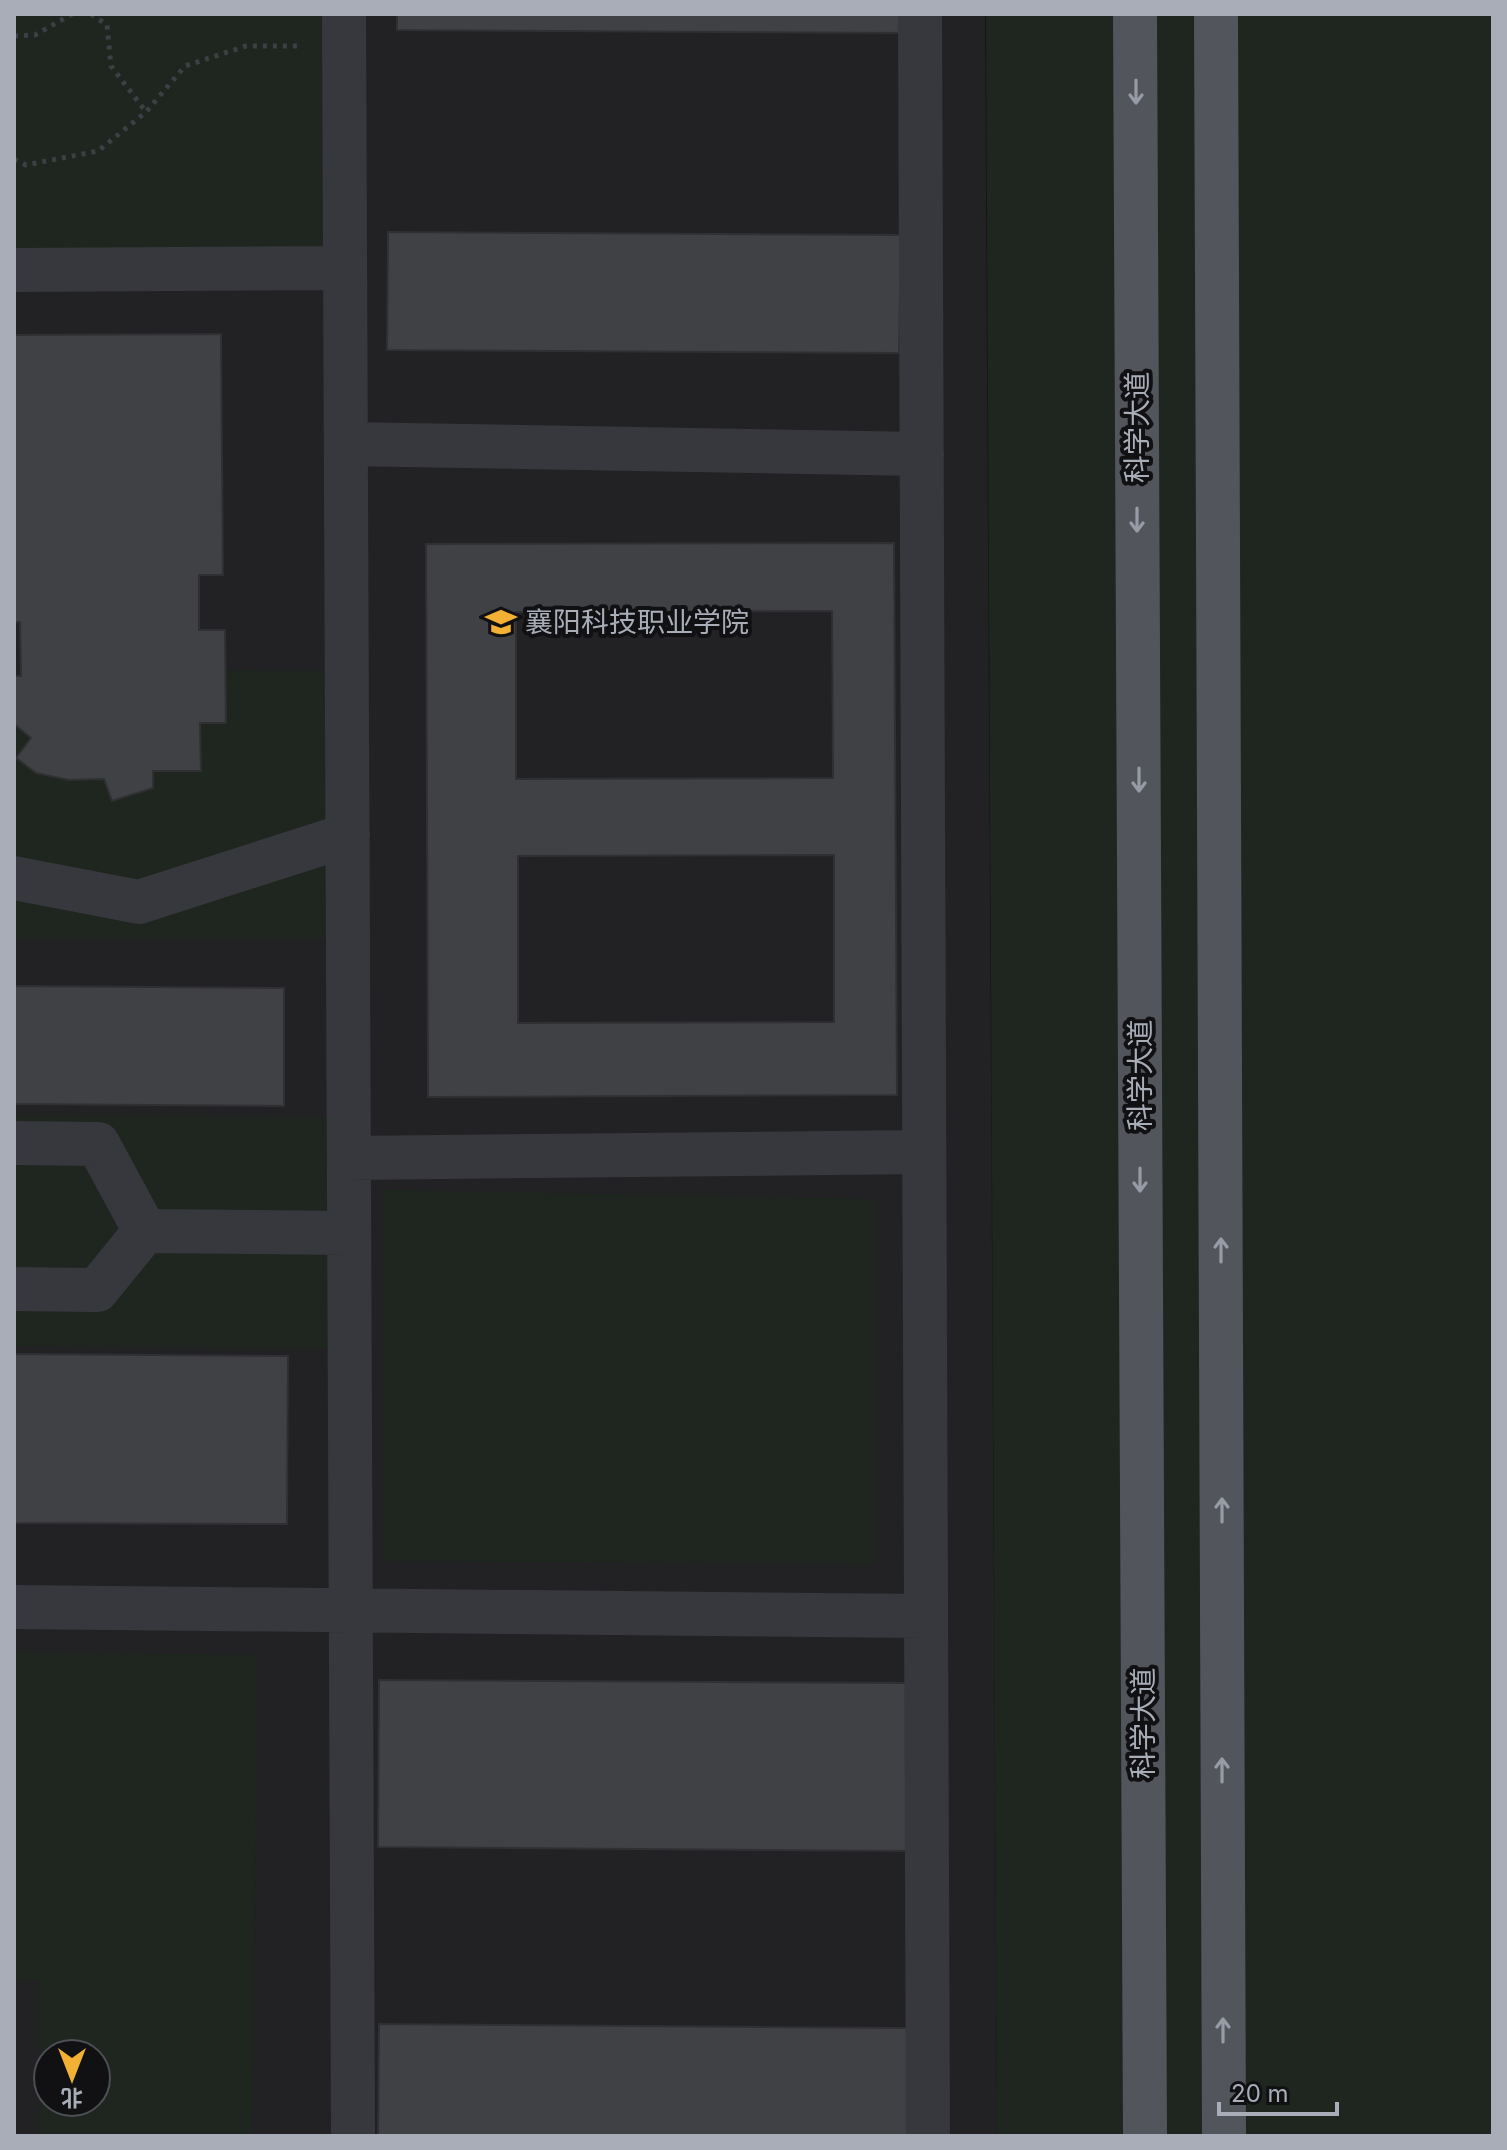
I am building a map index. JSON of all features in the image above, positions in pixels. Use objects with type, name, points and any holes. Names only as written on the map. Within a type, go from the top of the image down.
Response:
[{"type":"main road","name":"科学大道","points":[[1135,14],[1145,2136]]},
{"type":"main road","points":[[1216,14],[1224,2136]]},
{"type":"lane","points":[[920,14],[928,2136]]},
{"type":"lane","points":[[344,30],[353,2136]]},
{"type":"lane","points":[[14,270],[345,268]]},
{"type":"lane","points":[[346,444],[922,454]]},
{"type":"lane","points":[[14,878],[139,902],[348,835]]},
{"type":"lane","points":[[14,1143],[98,1144],[145,1231]]},
{"type":"lane","points":[[349,1158],[924,1152]]},
{"type":"lane","points":[[145,1231],[349,1233]]},
{"type":"lane","points":[[14,1289],[97,1290],[145,1231]]},
{"type":"lane","points":[[14,1607],[926,1616]]},
{"type":"path","points":[[14,36],[35,35],[72,14]]},
{"type":"path","points":[[91,14],[107,25],[111,66],[146,112]]},
{"type":"path","points":[[14,159],[26,165],[98,151],[146,112],[185,66],[246,46],[344,30]]},
{"type":"shaded area","name":"襄阳科技职业学院","points":[[14,14],[985,14],[997,2136],[14,2136]]},
{"type":"shaded area","points":[[14,14],[344,14],[345,268],[14,270]]},
{"type":"shaded area","points":[[986,14],[1493,14],[1493,2136],[997,2136]]},
{"type":"shaded area","points":[[14,669],[347,671],[348,939],[14,939]]},
{"type":"shaded area","points":[[14,1115],[349,1117],[350,1349],[14,1346]]},
{"type":"shaded area","points":[[385,1190],[875,1199],[875,1564],[385,1561]]},
{"type":"shaded area","points":[[14,1652],[257,1655],[252,2136],[39,2136],[39,2118],[112,2118],[112,2038],[40,2038],[40,1981],[14,1981]]},
{"type":"building","points":[[397,14],[910,14],[910,33],[397,30]]},
{"type":"building","points":[[388,232],[901,235],[899,353],[387,350]]},
{"type":"building","points":[[221,334],[223,575],[199,575],[199,630],[225,630],[226,723],[200,723],[201,771],[153,771],[153,788],[112,801],[104,779],[69,780],[36,773],[16,758],[31,738],[14,724],[14,676],[21,676],[20,622],[14,622],[14,335]]},
{"type":"building","points":[[894,543],[897,1095],[428,1097],[426,544]],"holes":[[[832,611],[833,778],[516,779],[516,612]],[[834,855],[834,1022],[518,1023],[518,856]]]},
{"type":"building","points":[[14,986],[284,988],[284,1106],[14,1104]]},
{"type":"building","points":[[14,1354],[288,1356],[287,1524],[14,1523]]},
{"type":"building","points":[[379,1680],[908,1683],[907,1851],[378,1847]]},
{"type":"building","points":[[379,2024],[908,2028],[907,2136],[378,2136]]},
{"type":"place","name":"襄阳科技职业学院","points":[[501,622]]}]
